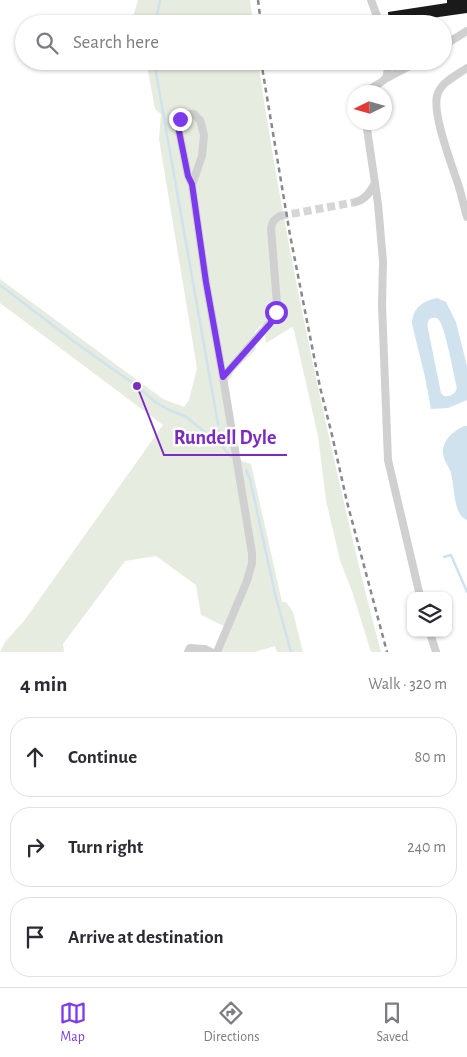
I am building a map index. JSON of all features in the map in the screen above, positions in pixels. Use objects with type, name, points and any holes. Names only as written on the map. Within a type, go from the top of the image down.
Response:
[{"type":"lane","points":[[372,0],[377,15]]},
{"type":"lane","points":[[452,40],[467,31]]},
{"type":"lane","points":[[467,68],[444,84],[436,96],[437,114],[445,146],[466,205],[467,217]]},
{"type":"lane","points":[[387,78],[388,70]]},
{"type":"lane","points":[[378,85],[402,70]]},
{"type":"lane","points":[[192,184],[202,156],[204,135],[200,120],[194,114],[185,114],[180,119],[178,126],[188,176],[192,184],[206,282],[252,553],[252,563],[247,581],[217,652]]},
{"type":"lane","points":[[367,130],[375,182],[383,261],[382,305],[388,460],[419,592]]},
{"type":"lane","points":[[356,202],[362,201],[375,182]]},
{"type":"lane","points":[[223,377],[274,318],[276,304],[271,229],[272,222],[280,216]]},
{"type":"lane","points":[[431,637],[436,652]]},
{"type":"lane","points":[[188,652],[190,648],[205,649],[211,652]]},
{"type":"shaded area","points":[[138,0],[250,0],[252,15],[134,15]]},
{"type":"shaded area","points":[[148,70],[259,70],[289,246],[307,337],[346,512],[381,652],[371,652],[340,560],[326,500],[318,436],[294,330],[292,327],[266,343],[263,324],[254,335],[256,349],[234,371],[227,384],[240,459],[251,464],[282,602],[286,602],[293,612],[303,652],[277,652],[275,646],[255,652],[221,652],[230,629],[201,615],[196,585],[156,556],[125,561],[63,644],[64,652],[0,652],[5,642],[24,621],[163,425],[0,303],[0,279],[163,399],[184,407],[189,400],[197,368],[159,139],[161,114],[155,109]]},
{"type":"water","points":[[437,298],[446,302],[456,322],[467,366],[467,400],[448,408],[431,409],[412,324],[414,314],[419,306]],"holes":[[[431,318],[436,318],[441,323],[449,351],[457,388],[454,393],[448,396],[444,396],[441,393],[427,326]]]},
{"type":"water","points":[[464,426],[467,426],[467,520],[462,517],[456,505],[452,475],[444,459],[443,452],[447,439]]},
{"type":"building","points":[[447,0],[467,0],[467,13],[452,15],[388,15],[388,12],[447,3]]},
{"type":"waterway","points":[[157,15],[160,0]]},
{"type":"waterway","points":[[156,70],[218,424]]},
{"type":"waterway","points":[[0,285],[76,343],[137,386],[155,402],[185,416],[220,444],[231,457]]},
{"type":"waterway","points":[[218,430],[220,444]]},
{"type":"waterway","points":[[246,470],[250,479],[275,594],[291,652]]},
{"type":"waterway","points":[[444,557],[451,555],[467,592]]},
{"type":"tunnel","points":[[280,216],[356,202]]},
{"type":"railway","points":[[258,0],[260,15]]},
{"type":"railway","points":[[262,70],[290,235],[320,387],[347,502],[387,652]]},
{"type":"place","name":"Rundell Dyle","points":[[137,386]]},
{"type":"route","points":[[180,119],[178,126],[188,176],[192,184],[206,282],[223,377],[270,324],[276,312]]}]
